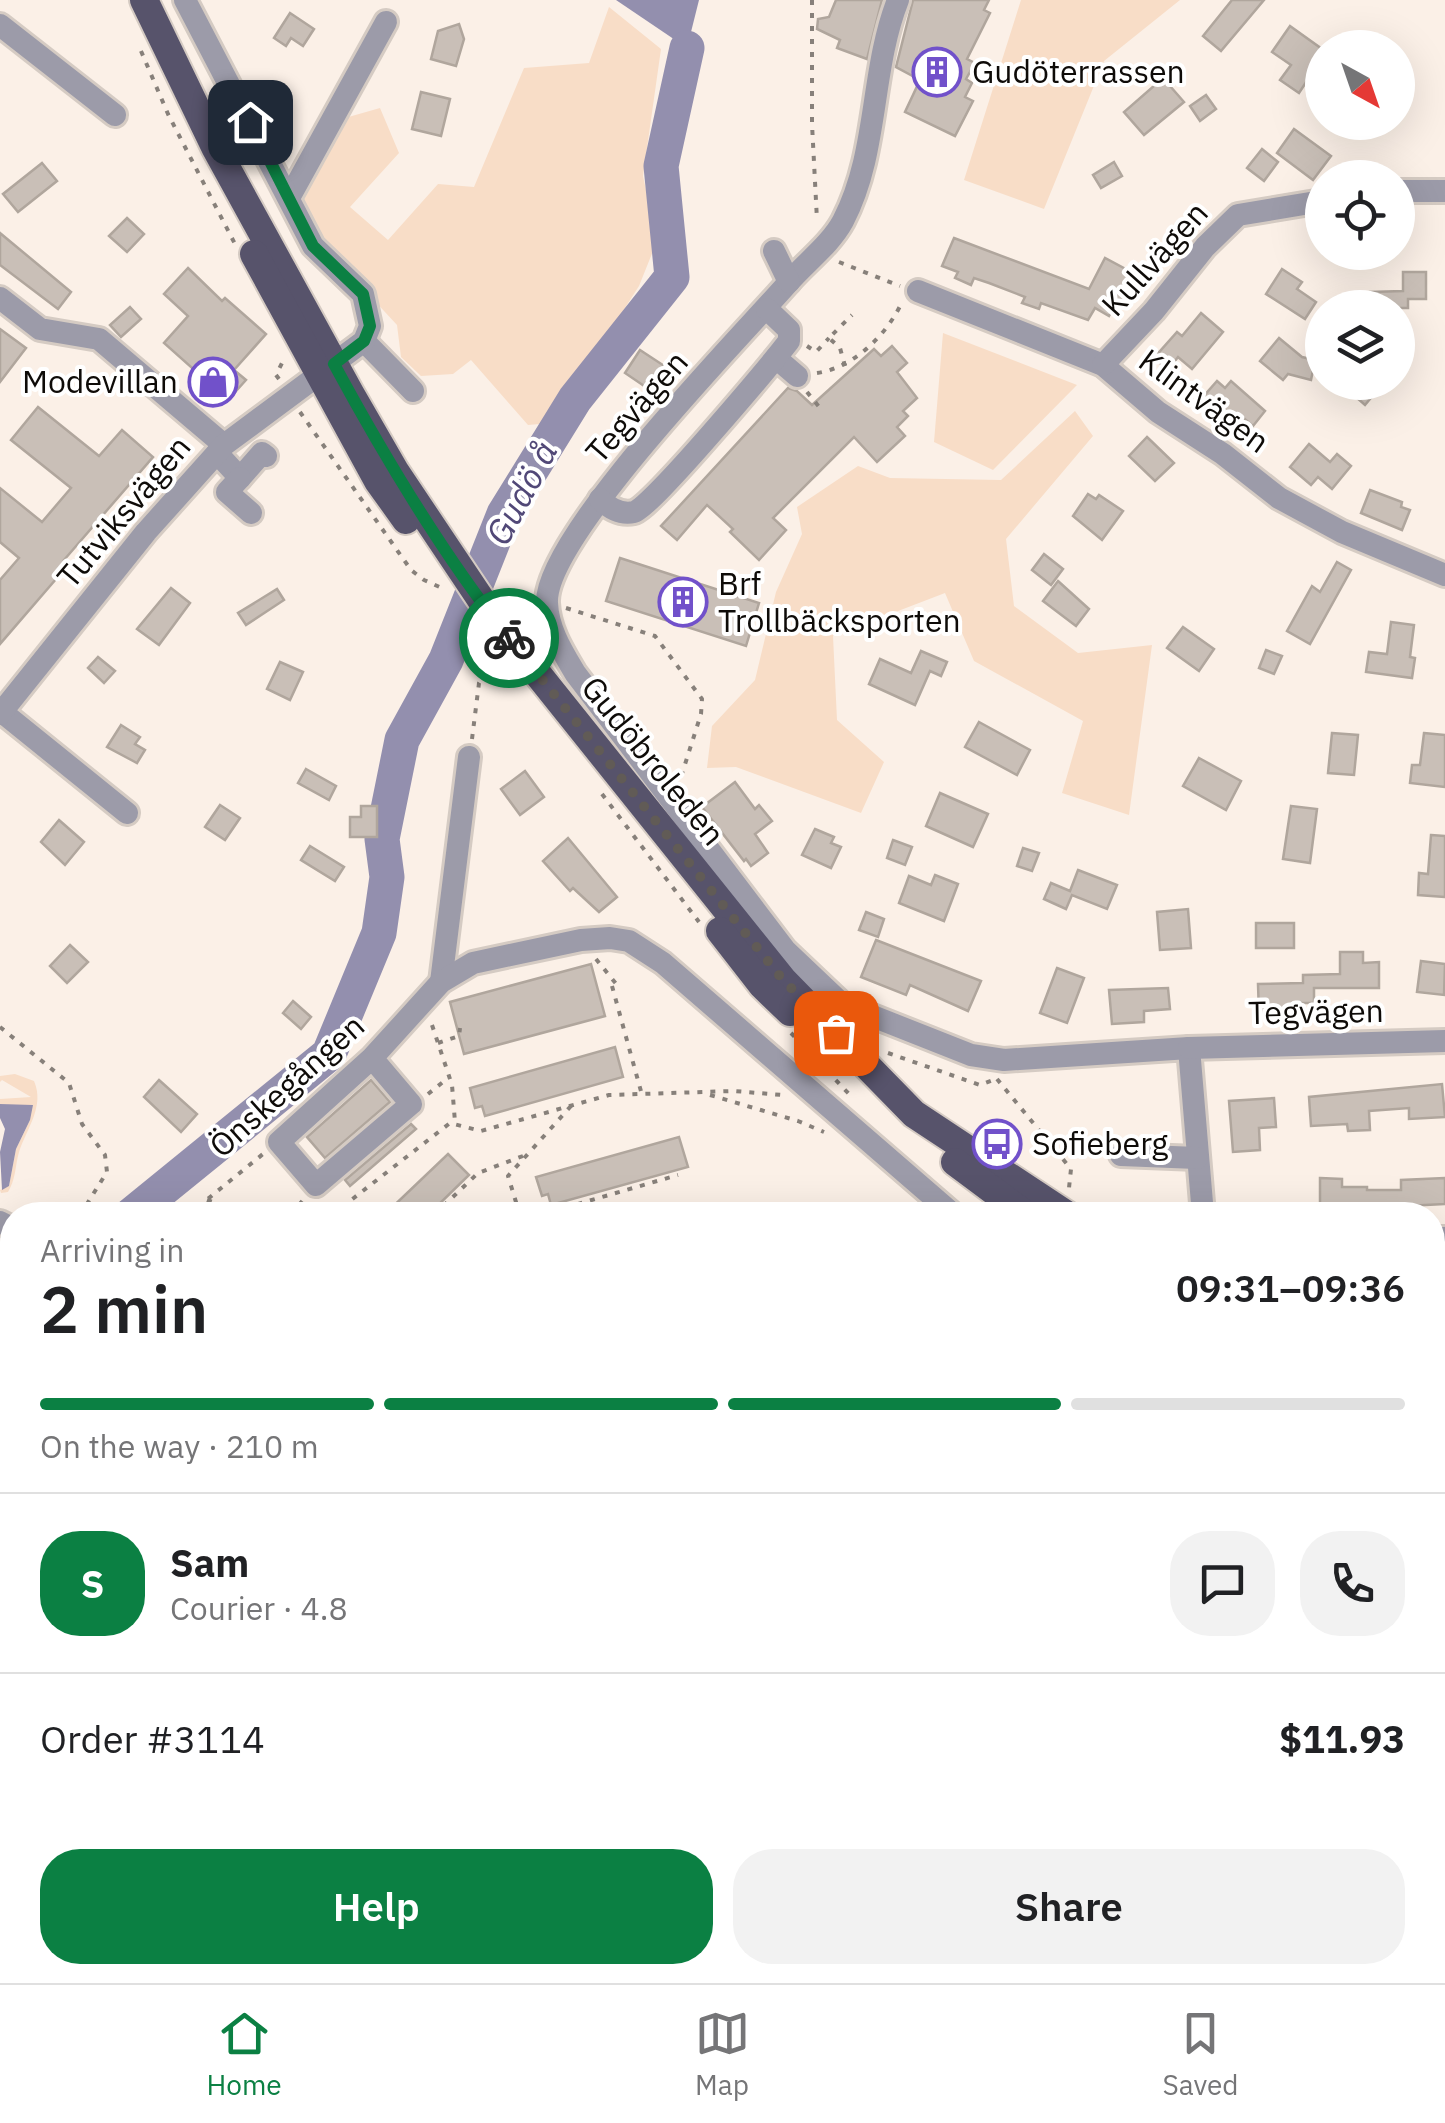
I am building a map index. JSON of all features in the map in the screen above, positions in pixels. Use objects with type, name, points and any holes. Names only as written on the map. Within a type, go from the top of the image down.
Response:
[{"type":"main road","name":"Gudöbroleden","points":[[142,0],[326,370],[396,471],[496,636],[762,985],[906,1125],[1009,1202]]},
{"type":"main road","name":"Gudöbroleden","points":[[496,636],[783,980],[914,1114],[1061,1202]]},
{"type":"street","points":[[184,0],[313,246],[363,294],[370,326],[364,341],[412,390]]},
{"type":"street","points":[[816,254],[849,226],[863,171],[888,26],[898,0]]},
{"type":"street","points":[[289,198],[386,22]]},
{"type":"street","points":[[0,25],[115,115]]},
{"type":"street","points":[[1415,191],[1445,191]]},
{"type":"street","name":"Kullvägen","points":[[1103,366],[1205,247],[1238,215],[1305,204]]},
{"type":"street","points":[[774,251],[789,282]]},
{"type":"street","name":"Tegvägen","points":[[816,254],[767,309],[727,344],[600,498],[562,556],[546,600],[556,640],[575,673],[785,950],[842,1004],[1000,1069],[1189,1048],[1445,1042]]},
{"type":"street","name":"Klintvägen","points":[[914,291],[1103,366],[1158,412],[1224,454],[1279,498],[1342,532],[1445,574]]},
{"type":"street","points":[[1,301],[40,329],[99,339],[221,449],[240,478]]},
{"type":"street","points":[[600,498],[609,508],[620,512],[644,507],[776,358],[789,341],[789,330],[767,309]]},
{"type":"street","name":"Tutviksvägen","points":[[1,713],[146,532],[221,449],[364,341]]},
{"type":"street","points":[[776,358],[797,376]]},
{"type":"street","points":[[251,513],[227,492],[262,453],[266,456]]},
{"type":"street","points":[[1,713],[128,813]]},
{"type":"street","points":[[442,982],[469,757]]},
{"type":"street","name":"Önskegången","points":[[279,1142],[372,1058],[442,982],[474,963],[580,940],[629,941],[663,964],[939,1202]]},
{"type":"street","points":[[1189,1048],[1202,1202]]},
{"type":"street","points":[[279,1142],[316,1185],[411,1104],[372,1058]]},
{"type":"street","points":[[1121,1155],[1197,1158]]},
{"type":"path","points":[[797,376],[845,366],[885,327],[914,291],[816,254],[812,0]]},
{"type":"path","points":[[796,342],[816,352],[852,315]]},
{"type":"path","points":[[829,338],[840,348],[845,366]]},
{"type":"path","points":[[583,613],[655,636],[702,700],[676,794]]},
{"type":"path","points":[[469,757],[478,683],[496,636]]},
{"type":"path","points":[[580,940],[614,986],[642,1094]]},
{"type":"path","points":[[424,1001],[449,1077],[455,1124]]},
{"type":"path","points":[[0,1027],[69,1083],[82,1124],[105,1155],[106,1172],[88,1202]]},
{"type":"path","points":[[438,1042],[460,1036],[460,1028]]},
{"type":"path","points":[[883,1052],[980,1085],[1000,1069],[1071,1168],[1068,1202]]},
{"type":"path","points":[[411,1104],[449,1077]]},
{"type":"path","points":[[349,1202],[450,1123],[481,1132],[608,1095],[734,1091],[792,1094]]},
{"type":"path","points":[[705,1094],[798,1121],[834,1136]]},
{"type":"path","points":[[516,1202],[508,1176],[571,1106]]},
{"type":"path","name":"Önskegången","points":[[203,1202],[279,1142]]},
{"type":"path","points":[[448,1202],[478,1173],[527,1154]]},
{"type":"path","points":[[585,1202],[678,1175]]},
{"type":"path","points":[[206,1199],[214,1202]]},
{"type":"shaded area","points":[[616,0],[699,0],[687,48]]},
{"type":"shaded area","points":[[1021,0],[1180,0],[1104,61],[1044,209],[964,180]]},
{"type":"shaded area","points":[[609,7],[661,49],[643,176],[657,241],[639,286],[551,423],[528,425],[471,360],[453,374],[421,376],[401,357],[397,325],[323,245],[301,199],[345,118],[380,108],[399,153],[350,207],[388,240],[438,184],[474,187],[524,68],[589,63]]},
{"type":"shaded area","points":[[943,333],[1077,385],[993,470],[934,442]]},
{"type":"shaded area","points":[[1075,411],[1093,436],[1006,539],[1014,606],[1078,653],[1152,645],[1129,815],[1062,793],[1083,721],[974,661],[945,593],[833,636],[837,720],[884,762],[861,813],[736,767],[707,768],[712,726],[755,680],[776,592],[802,534],[797,507],[858,466],[890,478],[1001,480]]},
{"type":"shaded area","points":[[15,1074],[34,1081],[37,1099],[13,1182],[8,1192],[1,1193],[9,1186],[16,1149],[30,1120],[0,1105],[0,1099],[31,1097],[0,1082],[0,1076]]},
{"type":"shaded area","points":[[0,1104],[33,1105],[16,1149],[9,1186],[2,1190],[0,1152],[5,1129]]},
{"type":"building","points":[[836,0],[882,0],[867,59],[837,48],[840,40],[817,29],[818,19],[829,17]]},
{"type":"building","name":"Gudöterrassen","points":[[913,0],[989,0],[984,10],[990,13],[967,59],[975,63],[966,79],[972,83],[965,97],[973,101],[955,136],[905,112],[920,80],[896,67]]},
{"type":"building","points":[[1232,0],[1264,0],[1221,51],[1203,36]]},
{"type":"building","points":[[290,13],[314,29],[303,46],[291,38],[286,46],[274,38]]},
{"type":"building","points":[[459,24],[464,39],[456,66],[431,59],[438,31]]},
{"type":"building","points":[[1290,26],[1305,37],[1305,84],[1299,93],[1280,80],[1291,65],[1272,52]]},
{"type":"building","points":[[1163,78],[1184,102],[1144,135],[1124,112]]},
{"type":"building","points":[[421,92],[450,99],[441,136],[412,129]]},
{"type":"building","points":[[1206,95],[1216,109],[1200,121],[1190,106]]},
{"type":"building","points":[[1294,129],[1331,156],[1328,160],[1305,160],[1305,174],[1277,153]]},
{"type":"building","points":[[1262,149],[1278,162],[1264,181],[1247,168]]},
{"type":"building","points":[[1114,162],[1122,176],[1101,188],[1093,175]]},
{"type":"building","points":[[42,163],[57,181],[18,212],[3,194]]},
{"type":"building","points":[[127,218],[144,234],[127,252],[109,236]]},
{"type":"building","points":[[0,233],[71,292],[58,309],[0,265]]},
{"type":"building","points":[[954,238],[1089,289],[1105,258],[1133,273],[1125,286],[1131,290],[1123,305],[1116,302],[1109,316],[1095,308],[1088,320],[1041,303],[1039,309],[1022,303],[1025,297],[989,283],[974,278],[971,285],[955,278],[958,272],[942,266]]},
{"type":"building","points":[[188,268],[222,301],[225,298],[266,334],[234,370],[246,380],[228,400],[164,343],[188,316],[164,294]]},
{"type":"building","points":[[1282,269],[1302,282],[1297,289],[1305,294],[1305,319],[1266,294]]},
{"type":"building","points":[[1403,272],[1426,272],[1426,299],[1415,299],[1415,290],[1403,290]]},
{"type":"building","points":[[130,307],[141,319],[121,337],[110,325]]},
{"type":"building","points":[[1201,313],[1223,332],[1192,369],[1178,357],[1168,370],[1154,358],[1177,332],[1182,336]]},
{"type":"building","points":[[0,329],[26,348],[0,382]]},
{"type":"building","points":[[1279,338],[1305,358],[1305,378],[1288,374],[1283,380],[1260,361]]},
{"type":"building","points":[[892,346],[907,363],[897,372],[917,398],[903,411],[908,416],[897,427],[905,436],[877,462],[854,437],[773,518],[786,530],[759,560],[707,505],[677,540],[661,526],[788,388],[812,405],[874,349],[881,356]]},
{"type":"building","points":[[640,350],[672,371],[656,394],[625,373]]},
{"type":"building","points":[[1217,381],[1225,388],[1231,381],[1265,411],[1253,426],[1240,415],[1233,423],[1203,397]]},
{"type":"building","points":[[38,407],[99,456],[122,430],[153,457],[64,560],[69,564],[0,644],[0,580],[19,558],[0,542],[0,488],[42,522],[71,488],[11,440]]},
{"type":"building","points":[[1147,437],[1174,463],[1155,481],[1129,456]]},
{"type":"building","points":[[1309,444],[1330,462],[1337,454],[1351,466],[1332,489],[1318,477],[1311,485],[1290,467]]},
{"type":"building","points":[[1370,490],[1402,502],[1401,507],[1410,510],[1402,530],[1361,513]]},
{"type":"building","points":[[1088,494],[1096,499],[1099,495],[1123,511],[1102,540],[1073,516]]},
{"type":"building","points":[[1044,554],[1063,569],[1051,585],[1032,570]]},
{"type":"building","name":"Brf Trollbäcksporten","points":[[620,558],[759,603],[746,646],[606,601]]},
{"type":"building","points":[[1337,562],[1351,570],[1310,644],[1287,631],[1312,586],[1320,592]]},
{"type":"building","points":[[1058,581],[1089,609],[1076,626],[1043,601]]},
{"type":"building","points":[[171,588],[190,603],[159,645],[137,629]]},
{"type":"building","points":[[277,589],[284,600],[246,625],[238,613]]},
{"type":"building","points":[[1391,622],[1414,625],[1412,678],[1366,672],[1369,652],[1387,654]]},
{"type":"building","points":[[1183,627],[1214,649],[1199,671],[1167,648]]},
{"type":"building","points":[[1266,650],[1282,656],[1274,674],[1259,668]]},
{"type":"building","points":[[921,651],[947,662],[941,676],[930,671],[915,705],[869,684],[880,659],[911,673]]},
{"type":"building","points":[[98,657],[115,671],[104,683],[88,668]]},
{"type":"building","points":[[280,662],[303,672],[290,700],[267,689]]},
{"type":"building","points":[[979,722],[1030,750],[1017,775],[965,747]]},
{"type":"building","points":[[121,725],[140,737],[135,744],[145,750],[137,763],[107,747]]},
{"type":"building","points":[[1332,733],[1358,735],[1354,775],[1328,773]]},
{"type":"building","points":[[1424,733],[1445,735],[1445,787],[1410,783],[1412,765],[1420,765]]},
{"type":"building","points":[[1199,758],[1241,781],[1226,810],[1183,786]]},
{"type":"building","points":[[306,769],[336,786],[329,800],[298,783]]},
{"type":"building","points":[[525,771],[544,797],[520,815],[501,789]]},
{"type":"building","points":[[735,782],[755,809],[759,805],[772,821],[755,834],[768,853],[751,866],[702,807]]},
{"type":"building","points":[[940,793],[988,814],[973,847],[926,826]]},
{"type":"building","points":[[220,805],[240,818],[225,840],[205,827]]},
{"type":"building","points":[[361,806],[377,806],[377,837],[350,837],[350,817],[361,817]]},
{"type":"building","points":[[1291,806],[1317,809],[1310,863],[1283,859]]},
{"type":"building","points":[[59,820],[84,842],[65,865],[41,842]]},
{"type":"building","points":[[815,829],[834,837],[831,843],[841,847],[831,868],[802,855]]},
{"type":"building","points":[[1431,835],[1445,836],[1445,897],[1418,895],[1419,873],[1428,874]]},
{"type":"building","points":[[568,838],[617,897],[599,912],[573,888],[570,891],[543,861]]},
{"type":"building","points":[[893,840],[912,847],[905,865],[887,858]]},
{"type":"building","points":[[310,846],[344,867],[335,881],[301,860]]},
{"type":"building","points":[[1023,848],[1039,853],[1032,871],[1017,866]]},
{"type":"building","points":[[1078,870],[1117,885],[1107,909],[1072,895],[1066,909],[1044,899],[1051,883],[1070,891]]},
{"type":"building","points":[[935,875],[958,884],[944,921],[899,903],[909,876],[931,885]]},
{"type":"building","points":[[1188,909],[1191,948],[1160,950],[1157,912]]},
{"type":"building","points":[[866,912],[884,919],[878,937],[859,930]]},
{"type":"building","points":[[1256,923],[1294,923],[1294,948],[1256,948]]},
{"type":"building","points":[[876,940],[981,981],[968,1011],[910,985],[906,995],[861,977]]},
{"type":"building","points":[[70,945],[88,962],[67,983],[50,966]]},
{"type":"building","points":[[1340,952],[1363,952],[1363,963],[1379,962],[1379,988],[1314,988],[1314,1003],[1296,1003],[1296,1017],[1259,1015],[1258,984],[1303,983],[1303,975],[1340,974]]},
{"type":"building","points":[[1421,961],[1445,964],[1444,995],[1417,992]]},
{"type":"building","points":[[591,964],[605,1016],[464,1054],[450,1002]]},
{"type":"building","points":[[1057,968],[1084,978],[1067,1023],[1040,1013]]},
{"type":"building","points":[[1168,988],[1170,1009],[1144,1011],[1144,1022],[1112,1024],[1109,990]]},
{"type":"building","points":[[293,1001],[311,1017],[301,1029],[283,1013]]},
{"type":"building","points":[[615,1047],[623,1077],[485,1116],[482,1106],[475,1108],[470,1088]]},
{"type":"building","points":[[159,1080],[197,1114],[181,1132],[144,1097]]},
{"type":"building","points":[[371,1080],[390,1102],[325,1158],[307,1137]]},
{"type":"building","points":[[1442,1084],[1445,1117],[1409,1119],[1409,1108],[1369,1111],[1370,1130],[1348,1131],[1347,1124],[1311,1126],[1309,1097]]},
{"type":"building","points":[[1274,1098],[1276,1127],[1259,1128],[1260,1150],[1233,1152],[1229,1101]]},
{"type":"building","points":[[411,1124],[416,1129],[350,1186],[345,1180]]},
{"type":"building","points":[[679,1137],[688,1167],[562,1202],[550,1202],[548,1194],[542,1196],[536,1177]]},
{"type":"building","points":[[448,1154],[469,1175],[441,1202],[398,1202]]},
{"type":"building","points":[[1320,1178],[1342,1179],[1342,1187],[1401,1190],[1401,1180],[1445,1178],[1445,1202],[1320,1202]]},
{"type":"waterway","name":"Gudö å","points":[[147,1202],[329,1054],[379,933],[387,877],[382,839],[402,740],[446,660],[504,514],[575,399],[672,277],[661,166],[687,48]]},
{"type":"way so far","points":[[509,638],[783,980],[836,1033]]},
{"type":"place","name":"Gudöterrassen","points":[[937,72]]},
{"type":"place","name":"Modevillan","points":[[213,382]]},
{"type":"place","name":"Brf Trollbäcksporten","points":[[683,602]]},
{"type":"place","name":"Sofieberg","points":[[997,1144]]},
{"type":"route","points":[[250,122],[313,246],[363,294],[370,326],[364,341],[334,364],[396,471],[462,574],[509,638]]}]
